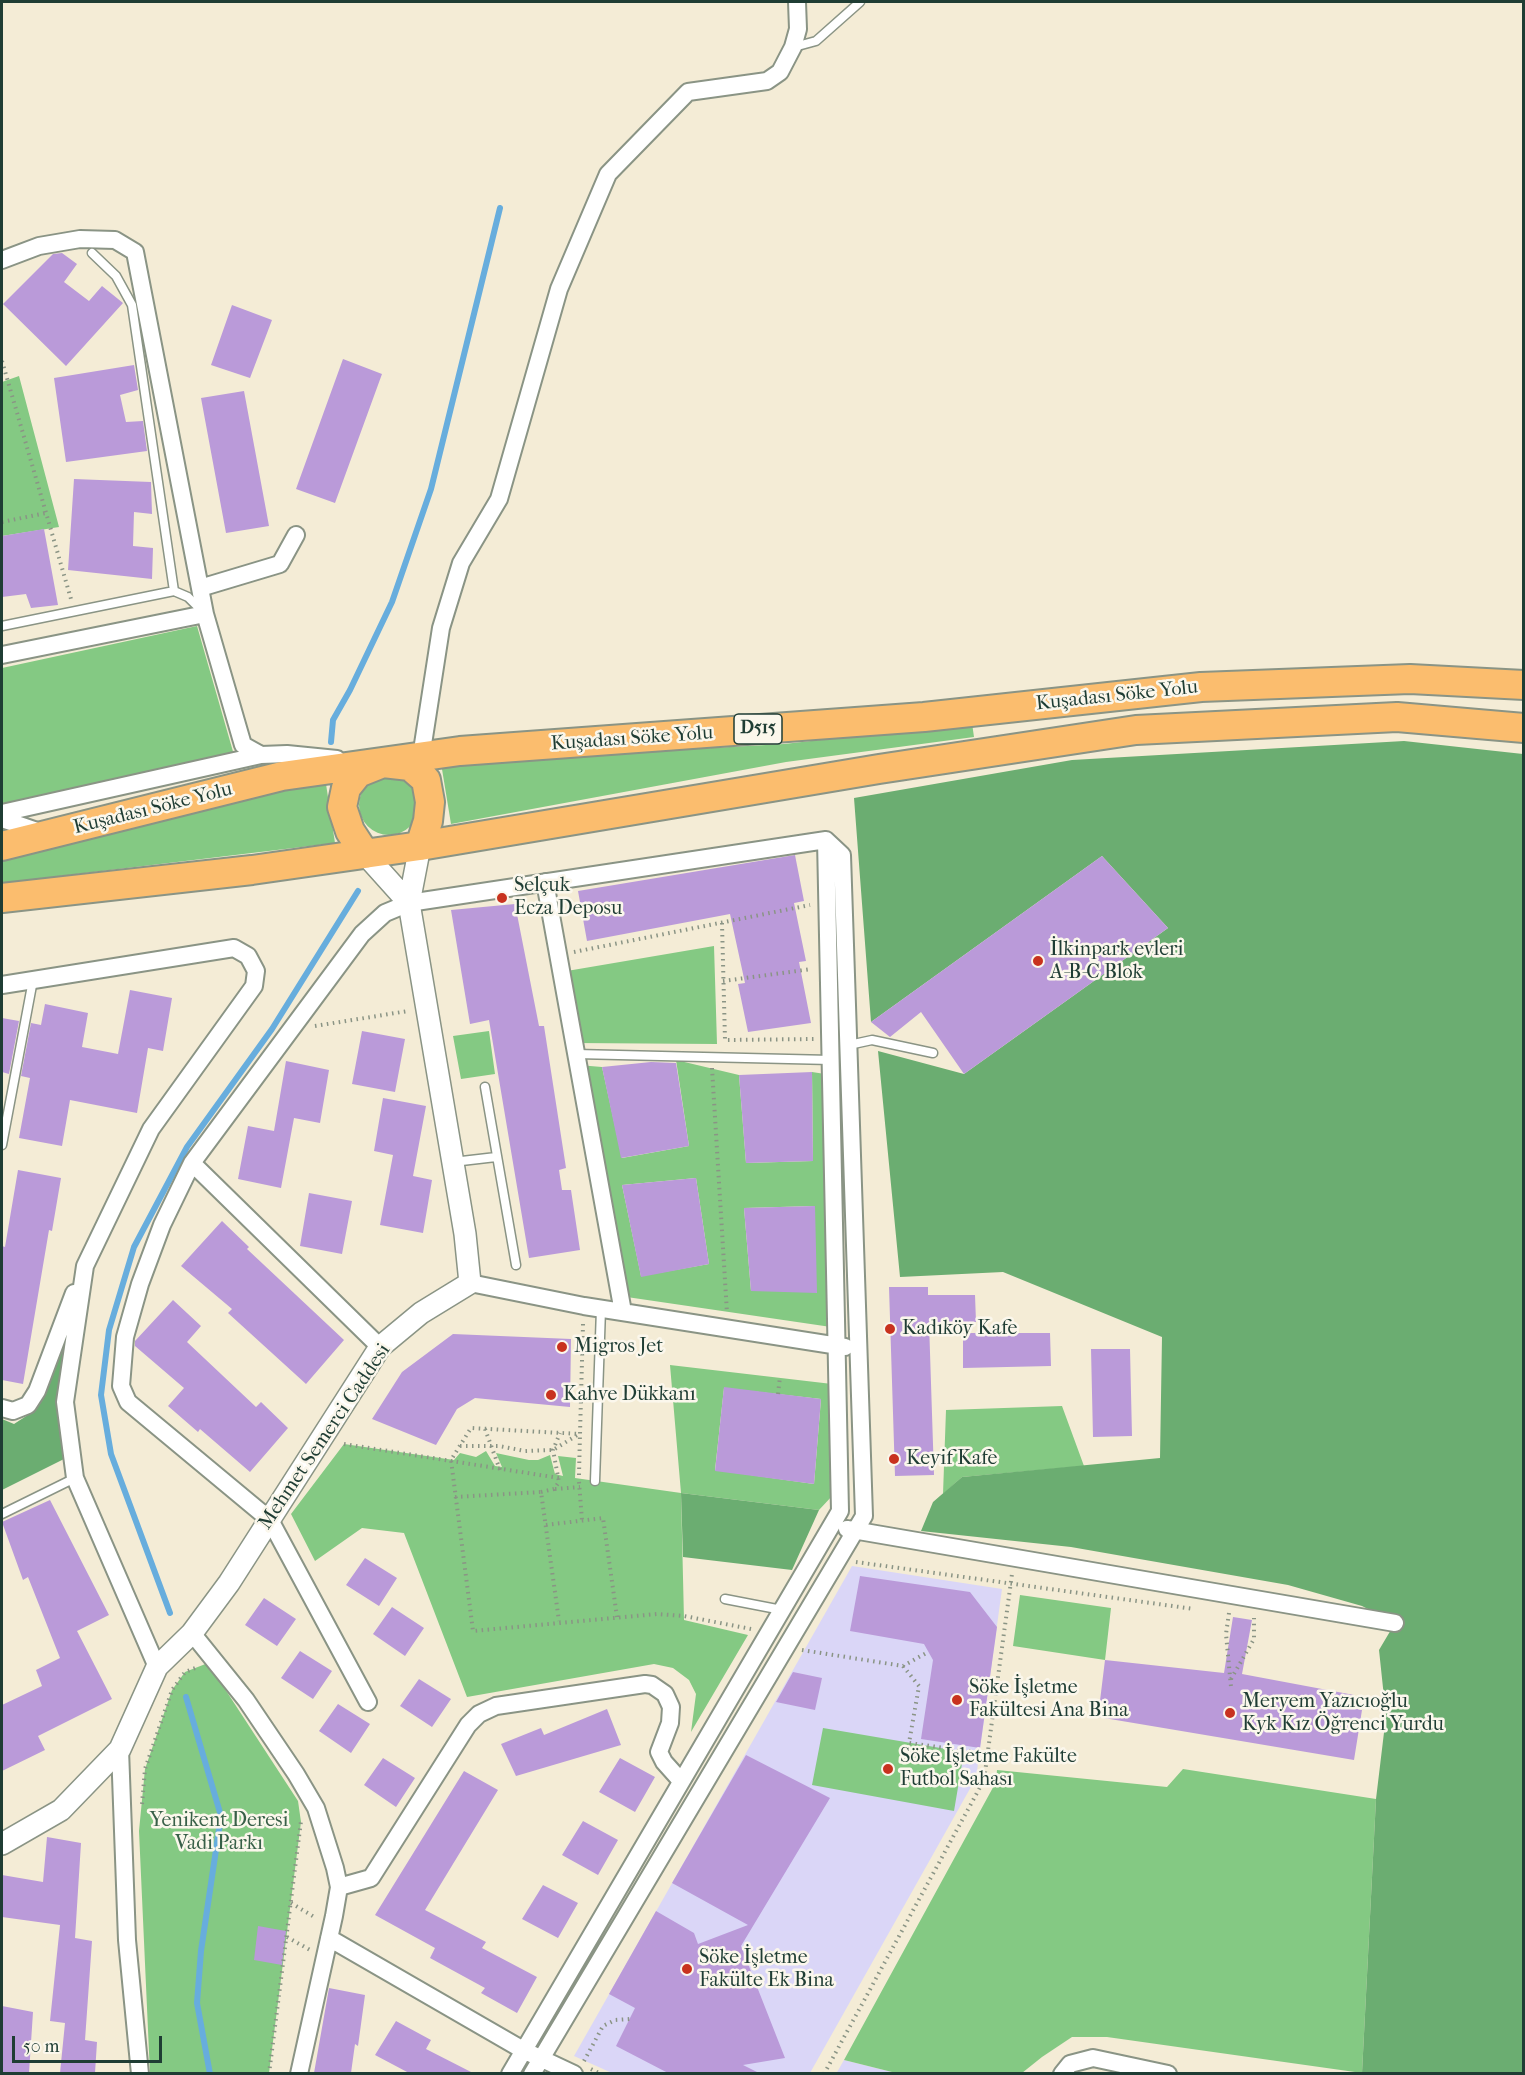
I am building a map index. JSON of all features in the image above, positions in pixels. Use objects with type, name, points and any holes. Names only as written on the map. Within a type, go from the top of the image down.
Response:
[{"type":"highway","name":"Kuşadası Söke Yolu","points":[[2,846],[282,776],[383,763],[424,769],[460,751],[924,717],[1201,687],[1410,679],[1524,685]]},
{"type":"highway","name":"Kuşadası Söke Yolu","points":[[2,898],[252,870],[420,846],[879,769],[1136,730],[1397,717],[1524,728]]},
{"type":"highway","points":[[365,854],[350,831],[342,807],[345,788],[358,773],[383,763]]},
{"type":"highway","points":[[420,846],[429,812],[424,769]]},
{"type":"street","points":[[424,769],[441,628],[461,563],[498,499],[559,289],[608,174],[688,92],[767,81],[780,72],[793,47],[798,29],[797,2]]},
{"type":"street","points":[[2,260],[39,246],[80,239],[115,240],[135,252],[205,614],[243,745],[261,755]]},
{"type":"street","points":[[200,588],[280,564],[296,535]]},
{"type":"street","points":[[2,655],[205,614]]},
{"type":"street","points":[[2,813],[261,755],[287,754],[383,763]]},
{"type":"street","points":[[2,819],[49,835]]},
{"type":"street","points":[[368,1702],[270,1520],[129,1402],[121,1386],[125,1337],[140,1284],[162,1225],[192,1163],[362,934],[385,913],[409,903],[826,840]]},
{"type":"street","points":[[538,2068],[788,1644],[860,1530],[864,1516],[842,855],[826,840]]},
{"type":"street","points":[[517,2061],[840,1511],[828,1060],[826,840]]},
{"type":"street","points":[[420,846],[409,903],[453,1162],[470,1283],[601,1309],[858,1349]]},
{"type":"street","points":[[365,854],[409,903]]},
{"type":"street","points":[[545,882],[623,1312]]},
{"type":"street","points":[[2,985],[234,948],[248,956],[256,971],[254,986],[151,1129],[85,1266],[37,1391],[28,1405],[13,1411],[2,1408]]},
{"type":"street","points":[[192,1163],[380,1347]]},
{"type":"street","points":[[85,1266],[65,1401],[75,1478],[157,1667]]},
{"type":"street","name":"Mehmet Semerci Caddesi","points":[[2,1844],[62,1810],[120,1749],[157,1667],[192,1633],[229,1583],[380,1347],[421,1313],[470,1283]]},
{"type":"street","points":[[831,1527],[1014,1556],[1395,1623]]},
{"type":"street","points":[[192,1633],[246,1700],[316,1808],[339,1887],[299,2073]]},
{"type":"street","points":[[339,1887],[371,1878],[468,1725],[479,1714],[496,1706],[645,1684],[652,1685],[664,1694],[671,1707],[670,1723],[659,1752],[664,1762],[681,1781]]},
{"type":"street","points":[[120,1749],[127,1940],[140,2073]]},
{"type":"street","points":[[328,1944],[517,2061],[538,2068],[578,2069]]},
{"type":"street","points":[[1062,2073],[1070,2064],[1093,2058],[1168,2073]]},
{"type":"lane","points":[[793,47],[816,41],[860,2]]},
{"type":"lane","points":[[92,253],[116,276],[132,305],[174,591]]},
{"type":"lane","points":[[2,626],[174,591],[188,597],[205,614]]},
{"type":"lane","points":[[2,1145],[33,980]]},
{"type":"lane","points":[[849,1045],[872,1040],[933,1053]]},
{"type":"lane","points":[[576,1054],[828,1060]]},
{"type":"lane","points":[[485,1087],[516,1264]]},
{"type":"lane","points":[[453,1162],[496,1157]]},
{"type":"lane","points":[[595,1481],[601,1309]]},
{"type":"lane","points":[[2,1514],[75,1478]]},
{"type":"lane","points":[[725,1599],[782,1610]]},
{"type":"path","points":[[2,361],[75,611]]},
{"type":"path","points":[[2,522],[46,513]]},
{"type":"path","points":[[558,955],[821,903]]},
{"type":"path","points":[[722,923],[725,1040],[824,1039],[828,1060]]},
{"type":"path","points":[[723,981],[823,967]]},
{"type":"path","points":[[338,1023],[427,1008]]},
{"type":"path","points":[[711,1057],[728,1328]]},
{"type":"path","points":[[580,1434],[584,1306]]},
{"type":"path","points":[[778,1394],[780,1377]]},
{"type":"path","points":[[580,1434],[471,1428],[451,1460],[473,1631],[559,1621],[657,1614],[684,1616],[753,1629],[768,1635]]},
{"type":"path","points":[[485,1429],[500,1470]]},
{"type":"path","points":[[554,1490],[559,1478],[553,1450],[560,1433]]},
{"type":"path","points":[[459,1446],[525,1451],[553,1450],[580,1434]]},
{"type":"path","points":[[344,1444],[559,1478]]},
{"type":"path","points":[[455,1497],[541,1492],[580,1487]]},
{"type":"path","points":[[541,1492],[559,1621]]},
{"type":"path","points":[[546,1525],[603,1518],[617,1617]]},
{"type":"path","points":[[860,1530],[846,1561],[1011,1586],[1206,1611]]},
{"type":"path","points":[[824,2073],[984,1780],[1014,1556]]},
{"type":"path","points":[[1217,1612],[1240,1615]]},
{"type":"path","points":[[1229,1613],[1226,1634],[1231,1687]]},
{"type":"path","points":[[1232,1679],[1254,1639],[1256,1619],[1252,1617]]},
{"type":"path","points":[[788,1644],[804,1651],[903,1666],[928,1652]]},
{"type":"path","points":[[141,1810],[145,1769],[172,1690],[185,1672],[201,1666]]},
{"type":"path","points":[[903,1666],[919,1686],[909,1743],[988,1754]]},
{"type":"path","points":[[270,2073],[301,1822],[299,1811]]},
{"type":"path","points":[[578,2069],[603,2026],[615,2020],[630,2019]]},
{"type":"shaded area","points":[[852,1566],[1002,1589],[976,1778],[810,2073],[612,2073],[574,2056]]},
{"type":"shaded area","points":[[844,2060],[896,2073],[836,2074]]},
{"type":"green space","points":[[19,376],[59,527],[2,536],[2,382]]},
{"type":"green space","points":[[197,626],[234,755],[2,807],[2,668]]},
{"type":"green space","points":[[972,723],[974,737],[786,762],[451,824],[441,763],[784,744]]},
{"type":"green space","points":[[1404,741],[1523,754],[1523,2073],[1362,2073],[1376,1799],[1386,1716],[1379,1650],[1395,1623],[1362,1606],[1288,1585],[1071,1547],[921,1531],[933,1502],[962,1477],[1160,1458],[1162,1337],[1003,1272],[900,1277],[878,1051],[964,1074],[1168,928],[1102,856],[871,1022],[854,798],[1072,760]]},
{"type":"green space","points":[[389,775],[406,780],[414,788],[419,805],[414,822],[406,830],[389,835],[372,830],[364,822],[359,805],[364,788],[372,780]]},
{"type":"green space","points":[[326,784],[335,843],[2,883],[2,859],[283,789]]},
{"type":"green space","points":[[714,946],[717,1044],[574,1043],[561,972]]},
{"type":"green space","points":[[489,1031],[495,1074],[461,1079],[453,1036]]},
{"type":"green space","points":[[676,1060],[739,1075],[746,1163],[813,1161],[812,1072],[825,1074],[831,1327],[620,1296],[578,1065],[602,1067],[622,1158],[689,1146]],"holes":[[[696,1178],[709,1264],[641,1276],[622,1185]],[[815,1206],[751,1291],[744,1208]]]},
{"type":"green space","points":[[68,1339],[68,1457],[2,1490],[2,1419],[14,1424],[34,1411]]},
{"type":"green space","points":[[670,1365],[832,1384],[833,1495],[819,1510],[681,1493]],"holes":[[[724,1388],[821,1399],[814,1484],[715,1470]]]},
{"type":"green space","points":[[1062,1406],[1084,1466],[962,1477],[943,1494],[946,1410]]},
{"type":"green space","points":[[344,1444],[454,1460],[460,1453],[476,1457],[486,1451],[495,1466],[502,1467],[496,1453],[529,1460],[538,1460],[550,1455],[555,1474],[563,1476],[558,1456],[576,1458],[575,1478],[681,1493],[684,1620],[748,1635],[691,1732],[696,1694],[689,1680],[673,1668],[654,1664],[467,1697],[404,1533],[362,1528],[315,1561],[291,1514]]},
{"type":"green space","points":[[681,1493],[819,1510],[792,1570],[683,1557]]},
{"type":"green space","points":[[1020,1595],[1111,1608],[1105,1660],[1013,1646]]},
{"type":"green space","name":"Yenikent Deresi Vadi Parkı","points":[[208,1663],[298,1801],[301,1822],[269,2073],[150,2074],[139,1831],[145,1769],[172,1690],[185,1672]]},
{"type":"green space","name":"Söke İşletme Fakülte Futbol Sahası","points":[[823,1728],[964,1752],[954,1811],[812,1785]]},
{"type":"green space","points":[[1183,1769],[1376,1799],[1362,2073],[1107,2037],[1072,2037],[1022,2073],[896,2073],[844,2060],[996,1782],[997,1770],[1167,1787]]},
{"type":"building","points":[[62,253],[77,264],[64,282],[89,301],[102,286],[123,303],[66,366],[3,304],[53,254]]},
{"type":"building","points":[[232,305],[272,320],[250,378],[211,365]]},
{"type":"building","points":[[343,359],[382,374],[335,503],[296,489]]},
{"type":"building","points":[[134,365],[138,390],[120,395],[126,422],[143,421],[147,451],[66,462],[54,378]]},
{"type":"building","points":[[244,391],[269,526],[226,533],[201,398]]},
{"type":"building","points":[[74,479],[151,482],[152,514],[134,512],[133,546],[153,548],[152,579],[68,570]]},
{"type":"building","points":[[44,529],[58,605],[31,608],[26,594],[2,597],[2,536]]},
{"type":"building","points":[[795,855],[804,901],[794,903],[806,961],[799,962],[811,1023],[748,1032],[738,984],[745,983],[730,914],[587,941],[578,891]]},
{"type":"building","name":"İlkinpark evleri A-B-C Blok","points":[[1102,856],[1168,928],[964,1074],[921,1012],[890,1037],[871,1022]]},
{"type":"building","points":[[515,904],[539,1026],[544,1026],[566,1168],[559,1170],[562,1190],[571,1190],[580,1250],[529,1258],[489,1020],[470,1024],[451,910]]},
{"type":"building","points":[[130,990],[172,998],[163,1051],[148,1048],[137,1113],[70,1100],[62,1146],[19,1138],[30,1078],[21,1076],[31,1023],[41,1025],[45,1004],[88,1013],[82,1047],[118,1054]]},
{"type":"building","points":[[2,1018],[19,1021],[9,1074],[2,1072]]},
{"type":"building","points":[[362,1031],[405,1039],[395,1092],[352,1084]]},
{"type":"building","points":[[286,1061],[329,1070],[320,1123],[294,1118],[281,1188],[238,1179],[248,1126],[274,1131]]},
{"type":"building","points":[[651,1062],[676,1063],[689,1146],[621,1158],[602,1067]]},
{"type":"building","points":[[812,1072],[813,1161],[746,1163],[739,1075]]},
{"type":"building","points":[[383,1098],[426,1106],[413,1176],[432,1180],[423,1233],[380,1225],[393,1155],[374,1151]]},
{"type":"building","points":[[18,1170],[61,1178],[52,1231],[49,1230],[23,1384],[2,1380],[2,1246],[5,1247]]},
{"type":"building","points":[[696,1178],[709,1264],[641,1277],[622,1185]]},
{"type":"building","points":[[309,1193],[352,1201],[342,1254],[300,1246]]},
{"type":"building","points":[[815,1206],[817,1293],[751,1291],[744,1208]]},
{"type":"building","points":[[222,1221],[249,1247],[247,1249],[344,1340],[306,1384],[228,1313],[232,1309],[181,1266]]},
{"type":"building","points":[[889,1287],[928,1287],[928,1295],[975,1295],[976,1322],[929,1322],[934,1475],[895,1476]]},
{"type":"building","points":[[173,1300],[201,1326],[187,1342],[256,1407],[261,1402],[288,1428],[250,1472],[200,1429],[198,1432],[168,1406],[184,1388],[135,1346],[135,1341]]},
{"type":"building","points":[[963,1333],[1050,1333],[1051,1366],[963,1368]]},
{"type":"building","points":[[453,1334],[571,1339],[570,1407],[475,1398],[457,1409],[436,1445],[372,1419],[402,1372]]},
{"type":"building","points":[[1091,1349],[1130,1349],[1132,1436],[1093,1437]]},
{"type":"building","points":[[724,1387],[821,1399],[814,1484],[715,1471]]},
{"type":"building","points":[[50,1500],[109,1615],[77,1631],[112,1699],[38,1736],[45,1750],[2,1771],[2,1705],[42,1686],[36,1670],[60,1658],[28,1577],[23,1580],[2,1522]]},
{"type":"building","points":[[365,1558],[397,1578],[379,1606],[346,1585]]},
{"type":"building","name":"Söke İşletme Fakültesi Ana Bina","points":[[860,1576],[970,1592],[997,1627],[980,1748],[921,1739],[933,1660],[924,1644],[850,1631]]},
{"type":"building","points":[[264,1598],[296,1619],[277,1646],[245,1625]]},
{"type":"building","points":[[392,1607],[424,1628],[405,1656],[373,1634]]},
{"type":"building","name":"Meryem Yazıcıoğlu Kyk Kız Öğrenci Yurdu","points":[[1233,1617],[1252,1620],[1242,1674],[1354,1695],[1352,1708],[1362,1710],[1354,1760],[1098,1717],[1105,1660],[1224,1673]]},
{"type":"building","points":[[300,1651],[332,1671],[313,1699],[281,1678]]},
{"type":"building","points":[[793,1672],[822,1678],[815,1710],[776,1702]]},
{"type":"building","points":[[419,1679],[451,1699],[432,1727],[400,1706]]},
{"type":"building","points":[[338,1704],[370,1724],[351,1753],[319,1731]]},
{"type":"building","points":[[607,1709],[621,1745],[516,1776],[501,1744],[541,1728],[544,1735]]},
{"type":"building","points":[[746,1755],[830,1798],[741,1946],[785,2058],[743,2065],[759,2073],[668,2073],[616,2046],[635,2008],[609,1994],[656,1911],[694,1933],[698,1944],[748,1925],[672,1883]]},
{"type":"building","points":[[383,1758],[415,1778],[396,1807],[364,1785]]},
{"type":"building","points":[[620,1758],[655,1777],[635,1812],[599,1792]]},
{"type":"building","points":[[464,1771],[498,1790],[425,1910],[486,1942],[482,1948],[537,1977],[517,2013],[481,1993],[485,1988],[430,1958],[435,1948],[375,1915]]},
{"type":"building","points":[[583,1821],[618,1840],[598,1875],[562,1855]]},
{"type":"building","points":[[47,1837],[81,1843],[75,1938],[92,1941],[85,2040],[97,2042],[95,2073],[60,2073],[65,2023],[50,2021],[60,1925],[2,1917],[2,1875],[43,1882]]},
{"type":"building","points":[[543,1885],[578,1903],[558,1938],[522,1919]]},
{"type":"building","points":[[258,1926],[286,1931],[282,1965],[254,1960]]},
{"type":"building","points":[[329,1988],[365,1995],[358,2046],[355,2044],[351,2073],[314,2073]]},
{"type":"building","points":[[2,2006],[33,2012],[29,2073],[2,2073]]},
{"type":"building","points":[[396,2021],[431,2040],[426,2049],[473,2073],[409,2073],[375,2055]]},
{"type":"waterway","points":[[331,742],[333,720],[392,602],[431,489],[500,208]]},
{"type":"waterway","points":[[170,1613],[111,1454],[101,1395],[109,1330],[134,1247],[187,1147],[272,1029],[358,891]]},
{"type":"waterway","points":[[186,1697],[221,1816],[201,1951],[197,2003],[210,2074]]},
{"type":"place","name":"Selçuk Ecza Deposu","points":[[502,898]]},
{"type":"place","name":"İlkinpark evleri A-B-C Blok","points":[[1038,961]]},
{"type":"place","name":"Kadıköy Kafe","points":[[890,1329]]},
{"type":"place","name":"Migros Jet","points":[[562,1347]]},
{"type":"place","name":"Kahve Dükkanı","points":[[551,1395]]},
{"type":"place","name":"Keyif Kafe","points":[[894,1459]]},
{"type":"place","name":"Söke İşletme Fakültesi Ana Bina","points":[[957,1700]]},
{"type":"place","name":"Meryem Yazıcıoğlu Kyk Kız Öğrenci Yurdu","points":[[1230,1713]]},
{"type":"place","name":"Söke İşletme Fakülte Futbol Sahası","points":[[888,1769]]},
{"type":"place","name":"Söke İşletme Fakülte Ek Bina","points":[[687,1969]]}]
